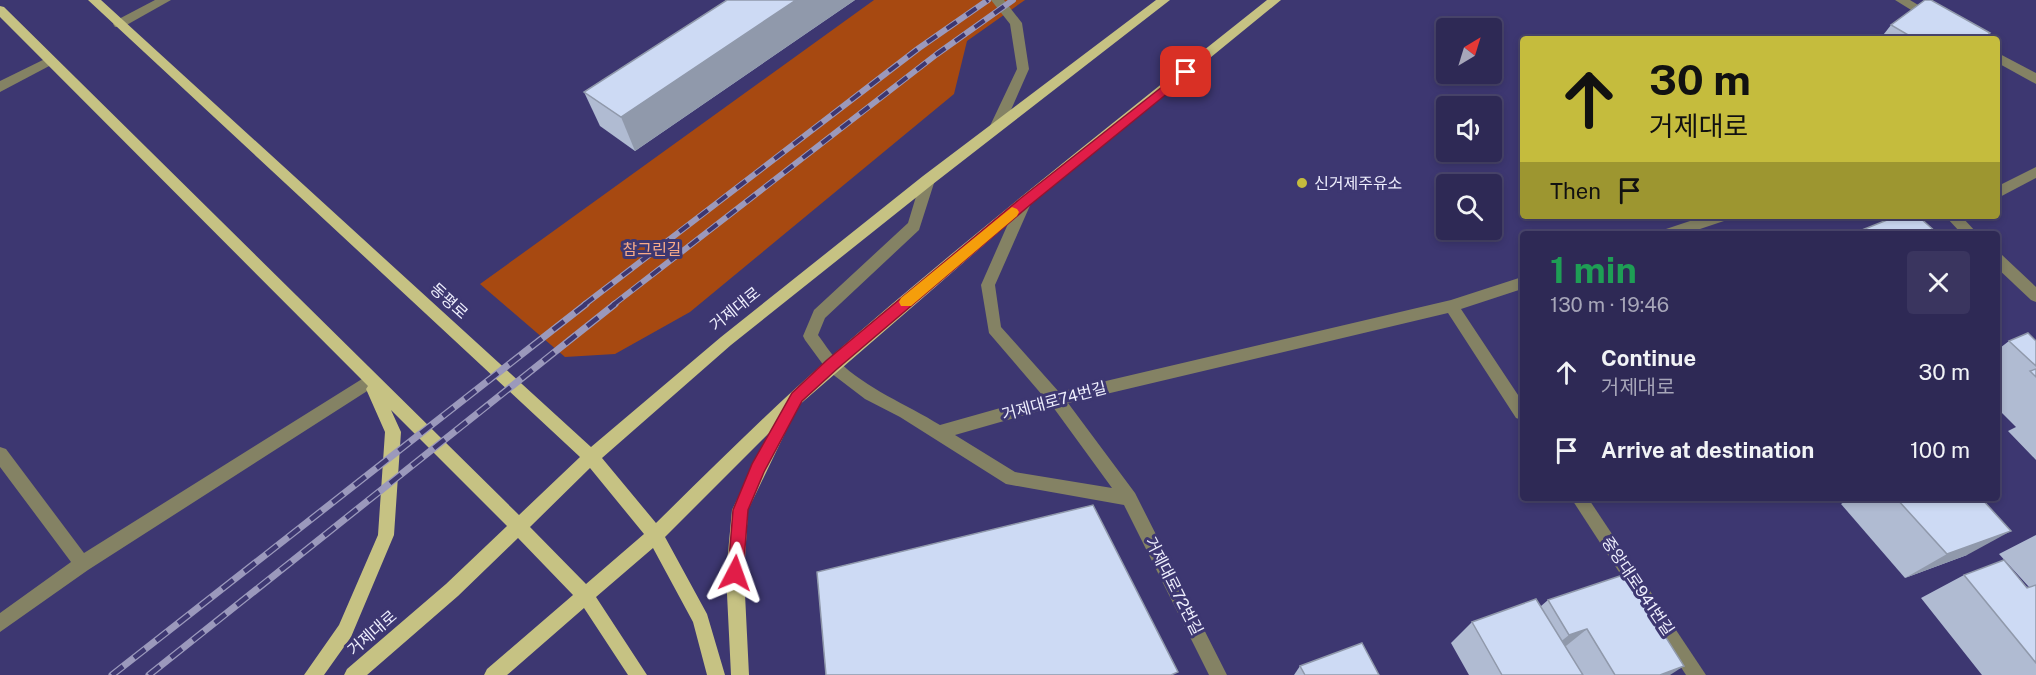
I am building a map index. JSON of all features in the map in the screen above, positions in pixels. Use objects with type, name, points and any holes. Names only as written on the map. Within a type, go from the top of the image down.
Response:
[{"type":"main road","name":"동평로","points":[[94,0],[591,457],[655,535],[701,620],[717,675]]},
{"type":"main road","name":"거제대로","points":[[353,675],[452,590],[591,457],[726,341],[928,180],[1164,0]]},
{"type":"main road","points":[[493,675],[655,535],[832,365],[1025,201],[1275,0]]},
{"type":"main road","points":[[0,10],[370,381],[519,526],[585,596],[638,675]]},
{"type":"main road","points":[[313,675],[345,631],[386,535],[393,432],[370,381]]},
{"type":"main road","points":[[740,675],[735,573],[740,510],[758,469],[797,397]]},
{"type":"street","points":[[119,24],[165,0]]},
{"type":"street","points":[[996,128],[1023,69],[1016,23],[997,0]]},
{"type":"street","points":[[1901,0],[1963,36]]},
{"type":"street","points":[[2000,58],[2036,79]]},
{"type":"street","points":[[0,87],[49,61]]},
{"type":"street","points":[[2000,192],[2036,172]]},
{"type":"street","points":[[928,180],[914,226],[819,314],[810,336],[832,365],[870,394],[906,412],[936,433],[1012,478],[1129,498]]},
{"type":"street","name":"거제대로72번길","points":[[1025,201],[988,285],[994,329],[1056,399],[1129,498],[1218,675]]},
{"type":"street","points":[[1677,231],[1713,219]]},
{"type":"street","points":[[1957,219],[1968,231]]},
{"type":"street","points":[[2000,262],[2036,296]]},
{"type":"street","name":"거제대로74번길","points":[[936,433],[1056,399],[1451,306],[1520,284]]},
{"type":"street","points":[[1451,306],[1520,410]]},
{"type":"street","points":[[0,623],[82,564],[370,381]]},
{"type":"street","points":[[0,454],[82,564]]},
{"type":"street","name":"중앙대로941번길","points":[[1581,501],[1697,675]]},
{"type":"green space","name":"참그린길","points":[[874,0],[1025,0],[967,41],[954,94],[690,312],[615,354],[565,357],[480,284]]},
{"type":"building","points":[[727,0],[796,0],[621,117],[584,92]]},
{"type":"building","points":[[1925,0],[1931,0],[1990,33],[1986,36],[1910,36],[1891,25]]},
{"type":"building","points":[[1890,219],[1921,219],[1935,231],[1860,231]]},
{"type":"building","points":[[2028,333],[2036,341],[2036,366],[2009,341]]},
{"type":"building","points":[[2036,369],[2036,377],[2030,371]]},
{"type":"building","points":[[1899,501],[1984,501],[2011,531],[1947,554]]},
{"type":"building","points":[[1093,505],[1178,672],[1171,675],[826,675],[817,572]]},
{"type":"building","points":[[2004,560],[2027,588],[2036,585],[2036,663],[1964,575]]},
{"type":"building","points":[[1626,574],[1684,666],[1660,675],[1615,675],[1587,629],[1569,635],[1548,600]]},
{"type":"building","points":[[1536,599],[1583,675],[1502,675],[1472,622]]},
{"type":"building","points":[[1362,643],[1379,675],[1305,675],[1300,666]]},
{"type":"railway","points":[[584,305],[919,48],[988,0]]},
{"type":"railway","points":[[613,305],[937,54],[1013,0]]},
{"type":"railway","points":[[112,675],[586,304]]},
{"type":"railway","points":[[149,675],[615,304]]},
{"type":"slow traffic","points":[[906,302],[1012,212]]},
{"type":"place","name":"신거제주유소","points":[[1302,183]]},
{"type":"route","points":[[735,573],[740,510],[758,469],[797,397],[1025,201],[1186,72]]}]
